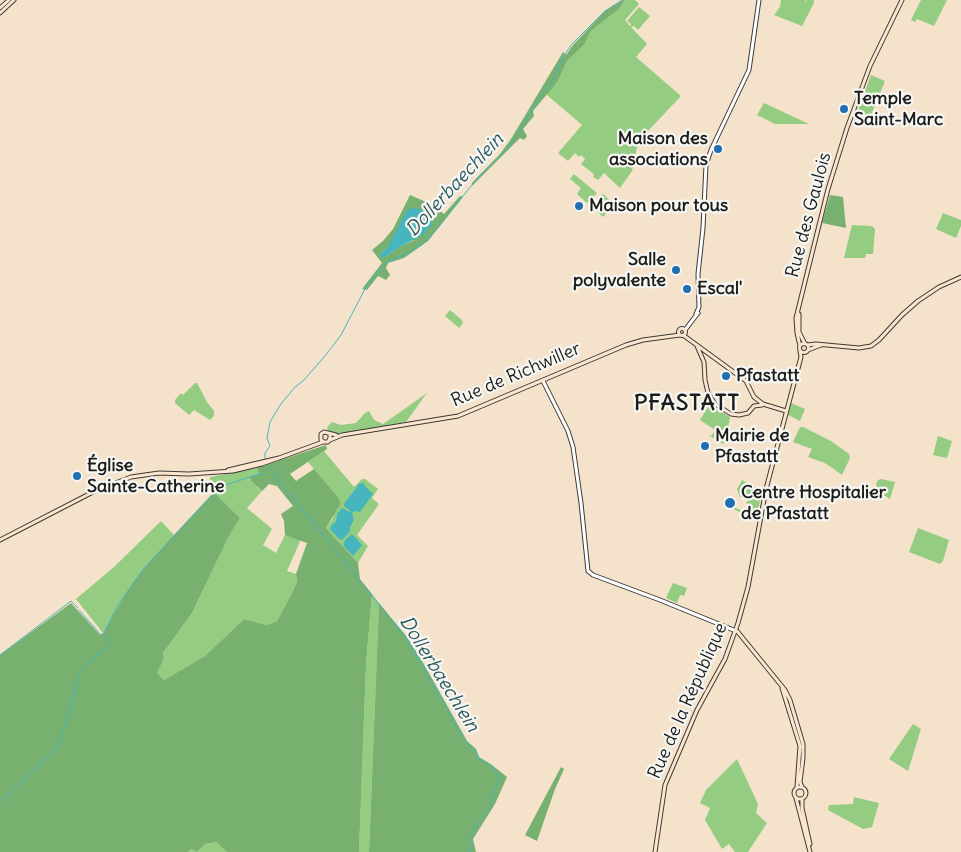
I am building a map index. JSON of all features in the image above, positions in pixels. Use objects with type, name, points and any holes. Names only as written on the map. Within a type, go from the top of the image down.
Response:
[{"type":"main road","points":[[0,8],[9,0]]},
{"type":"main road","points":[[0,12],[14,0]]},
{"type":"main road","name":"Rue des Gaulois","points":[[800,351],[796,328],[823,204],[847,128],[870,66],[902,0]]},
{"type":"main road","name":"Rue de la République","points":[[655,852],[660,827],[663,794],[668,776],[697,710],[725,659],[736,631],[748,587],[762,506],[784,416],[801,357],[806,348],[821,346],[859,348],[871,346],[918,301],[939,287],[961,277]]},
{"type":"main road","name":"Rue des Gaulois","points":[[799,309],[799,332],[806,348]]},
{"type":"main road","points":[[682,332],[688,339],[746,382],[754,397],[763,404],[786,411]]},
{"type":"main road","name":"Rue de Richwiller","points":[[330,435],[342,435],[458,416],[626,345],[682,332]]},
{"type":"main road","points":[[697,345],[704,362],[708,393],[715,404],[731,414],[739,415],[748,413],[754,406],[763,404]]},
{"type":"main road","points":[[800,346],[806,348]]},
{"type":"main road","points":[[800,351],[806,348]]},
{"type":"main road","name":"Rue de la République","points":[[800,351],[801,357]]},
{"type":"main road","points":[[776,409],[784,416]]},
{"type":"main road","points":[[0,540],[95,491],[131,477],[159,473],[217,472],[254,466],[303,450],[312,445],[327,442],[330,440],[330,435],[324,432],[312,445]]},
{"type":"main road","name":"Rue de Richwiller","points":[[330,440],[342,435]]},
{"type":"main road","points":[[320,437],[323,442]]},
{"type":"main road","points":[[736,631],[782,687],[790,700],[803,744],[800,782],[806,792],[802,799],[802,808],[811,852]]},
{"type":"main road","points":[[782,687],[800,746],[798,787],[794,793],[811,852]]},
{"type":"main road","points":[[796,798],[802,799]]},
{"type":"street","points":[[682,332],[700,307],[699,274],[706,165],[710,152],[749,70],[759,0]]},
{"type":"street","points":[[543,381],[568,431],[573,447],[582,502],[587,569],[589,573],[736,631]]},
{"type":"green space","points":[[625,0],[635,0],[639,4],[625,20],[630,26],[631,24],[627,21],[639,7],[650,16],[638,30],[634,26],[631,27],[647,44],[636,57],[681,96],[647,132],[651,137],[643,147],[640,145],[637,147],[632,171],[620,188],[604,173],[598,180],[593,177],[594,174],[581,164],[585,159],[581,155],[579,157],[575,153],[568,161],[558,153],[582,125],[547,95],[547,92],[558,81],[567,61],[584,45],[591,31],[619,9]]},
{"type":"green space","points":[[625,0],[619,9],[591,31],[584,45],[567,61],[558,81],[533,111],[534,116],[523,129],[527,136],[524,140],[520,138],[472,186],[472,183],[500,154],[511,139],[563,52],[566,55],[605,11]]},
{"type":"green space","points":[[781,0],[806,0],[804,4],[807,0],[814,0],[802,26],[774,15],[780,7]]},
{"type":"green space","points":[[921,0],[947,0],[934,26],[917,19],[915,22],[911,20]]},
{"type":"green space","points":[[871,75],[885,81],[867,125],[857,125],[854,121]]},
{"type":"green space","points":[[764,103],[809,124],[775,124],[757,115]]},
{"type":"green space","points":[[574,174],[597,193],[587,203],[577,194],[581,188],[570,179]]},
{"type":"green space","points":[[603,194],[614,204],[603,217],[591,206]]},
{"type":"green space","points":[[410,195],[433,205],[444,214],[460,196],[463,197],[428,241],[404,258],[388,263],[386,268],[390,275],[386,280],[378,276],[367,290],[362,289],[382,263],[372,250],[393,229]],"holes":[[[415,240],[383,258],[381,253],[388,247]]]},
{"type":"green space","points":[[830,195],[843,197],[846,228],[822,223]]},
{"type":"green space","points":[[943,213],[961,220],[961,226],[956,238],[936,229]]},
{"type":"green space","points":[[852,225],[872,226],[875,229],[873,254],[866,254],[865,258],[844,258]]},
{"type":"green space","points":[[450,310],[462,320],[463,323],[459,328],[445,316]]},
{"type":"green space","points":[[197,383],[214,411],[214,416],[210,420],[194,410],[189,415],[175,403],[175,400],[181,393],[183,395]]},
{"type":"green space","points":[[427,393],[406,422],[340,434],[331,433],[327,429],[332,422],[341,425],[356,423],[369,411],[374,420],[383,424]]},
{"type":"green space","points":[[791,403],[805,409],[800,421],[788,415]]},
{"type":"green space","points":[[711,406],[730,417],[726,439],[723,444],[709,435],[712,435],[715,430],[700,420],[708,407]]},
{"type":"green space","points":[[800,427],[831,441],[849,454],[850,458],[842,475],[825,463],[808,457],[812,449],[793,442]]},
{"type":"green space","points":[[938,436],[952,441],[947,458],[933,455]]},
{"type":"green space","points":[[326,445],[327,449],[290,474],[296,481],[314,469],[338,497],[341,503],[326,528],[358,563],[360,579],[372,594],[366,664],[359,852],[227,852],[216,842],[205,844],[197,852],[191,849],[188,852],[0,852],[0,655],[71,603],[100,635],[103,633],[129,588],[146,565],[214,492],[240,518],[228,538],[192,613],[163,653],[164,658],[157,673],[164,680],[205,656],[244,619],[267,625],[277,621],[297,581],[296,574],[307,543],[285,535],[284,521],[281,514],[293,506],[277,486],[269,484],[262,491],[251,480],[251,477],[259,474],[257,468]]},
{"type":"green space","points":[[324,451],[354,487],[362,479],[365,479],[378,489],[372,498],[379,504],[357,535],[368,546],[358,563],[326,528],[341,503],[308,462]]},
{"type":"green space","points":[[257,468],[259,474],[257,487],[262,491],[247,508],[272,529],[263,545],[276,553],[285,535],[301,539],[287,571],[296,574],[297,581],[292,593],[277,621],[267,625],[244,619],[205,656],[164,680],[156,673],[164,658],[163,653],[192,613],[228,538],[240,518],[212,490],[216,486],[210,480],[210,477]]},
{"type":"green space","points":[[881,479],[895,482],[890,499],[879,492],[876,484]]},
{"type":"green space","points":[[742,480],[762,491],[756,521],[732,508],[746,512],[750,505],[746,503],[748,500],[740,497],[737,489]]},
{"type":"green space","points":[[161,521],[174,535],[146,565],[129,588],[103,633],[76,599],[114,567]]},
{"type":"green space","points":[[918,528],[949,540],[943,561],[940,564],[909,552]]},
{"type":"green space","points":[[673,583],[687,588],[684,596],[680,595],[677,603],[666,598]]},
{"type":"green space","points":[[372,594],[379,603],[369,852],[359,852],[366,664]]},
{"type":"green space","points":[[379,603],[407,637],[467,741],[476,749],[479,757],[507,777],[495,804],[473,839],[476,852],[369,852]]},
{"type":"green space","points":[[913,724],[921,729],[908,771],[889,759]]},
{"type":"green space","points":[[737,759],[758,804],[756,813],[767,823],[748,852],[735,852],[729,844],[722,849],[705,820],[710,808],[700,803],[706,790]]},
{"type":"green space","points":[[561,767],[564,769],[537,841],[525,835]]},
{"type":"green space","points":[[854,797],[879,803],[872,827],[863,829],[828,810],[829,805],[853,804]]},
{"type":"green space","points":[[216,842],[227,852],[197,852],[205,844]]},
{"type":"water","points":[[414,208],[422,210],[430,216],[433,223],[423,235],[383,258],[381,257],[381,253],[388,247],[407,210]]},
{"type":"water","points":[[364,483],[373,494],[360,512],[352,513],[354,520],[350,531],[342,540],[339,539],[330,529],[331,526],[336,521],[337,514],[342,508],[351,511],[344,504],[359,484]]},
{"type":"water","points":[[352,534],[362,545],[353,556],[343,545],[345,540]]},
{"type":"waterway","name":"Dollerbaechlein","points":[[265,459],[265,453],[270,446],[267,438],[270,422],[281,404],[325,356],[341,335],[366,287],[379,270],[387,262],[405,255],[423,244],[436,230],[479,176],[510,146],[552,81],[563,57],[572,44],[605,11],[622,0]]},
{"type":"waterway","name":"Dollerbaechlein","points":[[269,465],[276,478],[406,638],[465,740],[475,750],[479,758],[492,766],[500,779],[490,806],[469,837],[473,848]]},
{"type":"waterway","points":[[111,644],[104,633],[118,605],[142,571],[220,487],[264,474]]},
{"type":"waterway","points":[[0,655],[71,601],[78,608]]},
{"type":"waterway","points":[[79,610],[101,635]]},
{"type":"waterway","points":[[83,667],[108,647]]},
{"type":"waterway","points":[[0,802],[59,746],[81,669]]},
{"type":"waterway","name":"Dollerbaechlein","points":[[468,852],[473,848]]},
{"type":"place","name":"Temple Saint-Marc","points":[[844,109]]},
{"type":"place","name":"Maison des associations","points":[[718,149]]},
{"type":"place","name":"Maison pour tous","points":[[579,206]]},
{"type":"place","name":"Salle polyvalente","points":[[676,270]]},
{"type":"place","name":"Escal'","points":[[687,289]]},
{"type":"place","name":"Pfastatt","points":[[726,376]]},
{"type":"place","name":"Mairie de Pfastatt","points":[[705,446]]},
{"type":"place","name":"Église Sainte-Catherine","points":[[77,476]]},
{"type":"place","name":"Centre Hospitalier de Pfastatt","points":[[730,503]]},
{"type":"district","name":"PFASTATT","points":[[687,404]]}]
